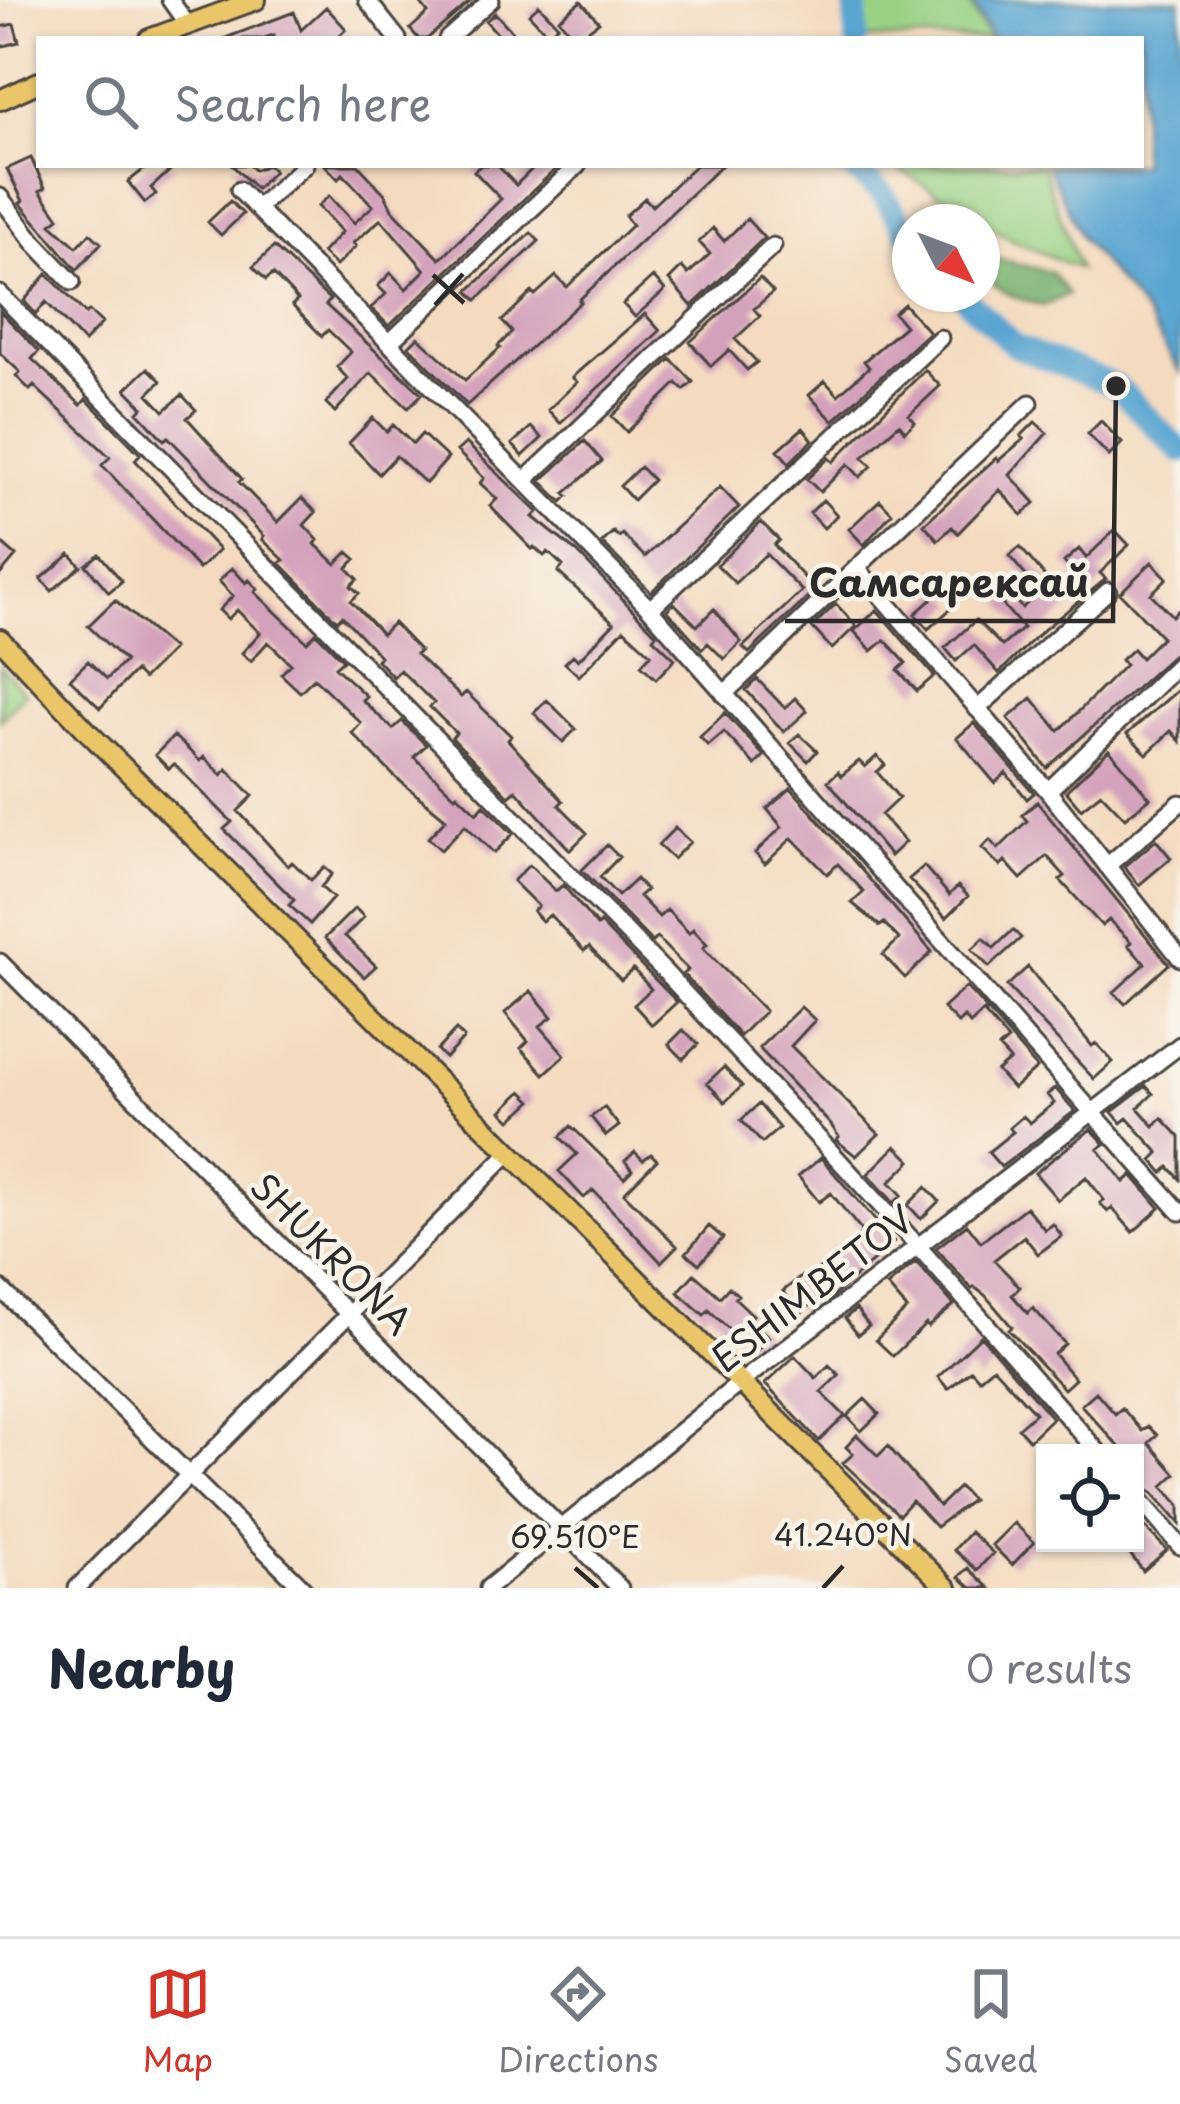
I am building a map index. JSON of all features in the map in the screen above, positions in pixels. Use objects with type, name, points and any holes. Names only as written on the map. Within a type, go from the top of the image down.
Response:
[{"type":"main road","points":[[156,36],[256,0]]},
{"type":"main road","points":[[0,100],[36,83]]},
{"type":"main road","points":[[0,639],[947,1588]]},
{"type":"street","points":[[170,0],[187,24]]},
{"type":"street","points":[[367,0],[396,36]]},
{"type":"street","points":[[450,36],[490,0]]},
{"type":"street","points":[[257,208],[302,168]]},
{"type":"street","points":[[390,342],[575,168]]},
{"type":"street","points":[[238,190],[650,609],[1180,1212]]},
{"type":"street","points":[[0,197],[72,282]]},
{"type":"street","points":[[525,480],[773,246]]},
{"type":"street","points":[[0,294],[665,972],[918,1246],[1091,1444]]},
{"type":"street","points":[[650,609],[940,338]]},
{"type":"street","points":[[724,694],[1030,403]]},
{"type":"street","points":[[857,568],[1048,791],[1180,958]]},
{"type":"street","points":[[977,709],[1108,591]]},
{"type":"street","points":[[1048,791],[1180,663]]},
{"type":"street","points":[[1107,866],[1180,802]]},
{"type":"street","name":"SHUKRONA","points":[[0,962],[620,1588]]},
{"type":"street","name":"ESHIMBETOV","points":[[488,1588],[741,1382],[1180,1045]]},
{"type":"street","points":[[77,1588],[510,1152]]},
{"type":"street","points":[[0,1288],[302,1588]]},
{"type":"street","points":[[1144,1504],[1180,1546]]},
{"type":"green space","points":[[863,0],[967,0],[987,36],[863,36]]},
{"type":"green space","points":[[897,168],[1043,168],[1079,269],[1000,232],[1000,204],[954,204]]},
{"type":"green space","points":[[1000,259],[1051,272],[1068,295],[1043,306],[1000,289]]},
{"type":"green space","points":[[0,666],[25,693],[0,720]]},
{"type":"water","points":[[971,0],[1180,0],[1180,372],[1145,314],[1082,239],[1048,168],[1144,168],[1144,36],[991,36]]},
{"type":"building","points":[[418,0],[472,0],[430,36],[416,36],[410,29],[428,13]]},
{"type":"building","points":[[581,1],[599,22],[573,36],[559,19]]},
{"type":"building","points":[[539,5],[558,25],[548,34],[529,14]]},
{"type":"building","points":[[326,7],[346,29],[339,36],[231,36],[294,12],[301,30]]},
{"type":"building","points":[[495,13],[516,36],[499,36],[486,21]]},
{"type":"building","points":[[14,24],[19,42],[0,47],[0,27]]},
{"type":"building","points":[[31,158],[45,188],[40,191],[59,218],[51,224],[77,247],[90,233],[101,243],[77,270],[20,203],[7,169]]},
{"type":"building","points":[[145,168],[173,168],[151,188],[156,194],[145,203],[128,182]]},
{"type":"building","points":[[235,168],[274,171],[256,189]]},
{"type":"building","points":[[328,168],[361,168],[440,259],[501,199],[474,171],[478,168],[500,168],[516,185],[533,168],[557,168],[389,326],[371,308],[386,294],[378,286],[391,273],[406,289],[425,270],[381,219],[353,243],[356,246],[336,266],[322,253],[342,232],[318,206],[329,196],[354,223],[373,206],[343,174],[338,179]]},
{"type":"building","points":[[693,168],[719,168],[467,405],[409,346],[418,337],[465,380],[500,348],[512,332],[502,321],[532,292],[535,295],[556,276],[567,287],[632,225],[625,216],[645,198],[652,206]]},
{"type":"building","points":[[230,201],[243,214],[221,235],[208,222]]},
{"type":"building","points":[[747,219],[764,238],[692,306],[669,280],[682,267],[688,274],[710,254],[699,242],[713,228],[724,241]]},
{"type":"building","points":[[531,233],[539,241],[477,300],[468,291]]},
{"type":"building","points":[[274,247],[330,300],[326,305],[422,394],[408,408],[371,373],[335,412],[326,403],[348,379],[337,367],[351,352],[328,330],[322,336],[292,305],[298,300],[273,274],[266,280],[253,267]]},
{"type":"building","points":[[47,274],[86,314],[89,311],[102,323],[84,342],[46,302],[36,314],[24,301]]},
{"type":"building","points":[[653,277],[665,290],[635,317],[623,304]]},
{"type":"building","points":[[760,278],[773,292],[754,309],[760,316],[735,339],[757,362],[747,370],[729,350],[711,366],[690,342]]},
{"type":"building","points":[[0,311],[39,351],[32,359],[81,405],[86,399],[140,454],[135,460],[219,550],[199,569],[102,465],[110,457],[34,386],[30,390],[16,376],[20,372],[0,353]]},
{"type":"building","points":[[911,312],[929,332],[833,421],[809,395],[825,381],[838,395],[869,367],[864,361],[905,326],[894,313]]},
{"type":"building","points":[[645,314],[660,331],[560,423],[548,410],[577,382],[572,377]]},
{"type":"building","points":[[671,359],[693,382],[684,390],[677,383],[627,432],[612,416]]},
{"type":"building","points":[[148,368],[161,381],[148,394],[164,411],[182,395],[196,410],[187,418],[278,522],[302,498],[316,512],[304,525],[318,540],[315,544],[336,564],[348,552],[356,559],[347,568],[358,579],[351,586],[359,593],[351,601],[382,634],[393,623],[420,651],[416,654],[461,697],[466,692],[511,736],[508,740],[587,833],[570,850],[516,790],[509,796],[452,738],[456,733],[430,707],[434,703],[400,670],[393,677],[342,616],[337,621],[280,563],[284,560],[264,536],[138,412],[143,407],[126,389]]},
{"type":"building","points":[[925,370],[940,386],[909,415],[915,422],[905,431],[899,424],[863,457],[872,466],[860,477],[848,464],[820,492],[807,479],[829,458],[833,462]]},
{"type":"building","points":[[373,418],[387,432],[393,425],[413,444],[422,434],[448,458],[426,483],[396,456],[379,474],[349,443]]},
{"type":"building","points":[[1101,421],[1122,443],[1109,456],[1088,434]]},
{"type":"building","points":[[1035,422],[1047,433],[1010,475],[1035,503],[1022,515],[1000,490],[958,533],[952,527],[938,540],[924,524],[996,458],[998,461],[1024,439],[1021,436]]},
{"type":"building","points":[[531,427],[542,438],[523,456],[512,444]]},
{"type":"building","points":[[803,428],[813,440],[789,463],[778,450]]},
{"type":"building","points":[[585,441],[602,461],[565,493],[568,496],[562,502],[541,481]]},
{"type":"building","points":[[466,443],[538,512],[533,517],[577,552],[656,634],[653,638],[675,659],[656,679],[641,665],[651,654],[624,629],[579,676],[565,663],[573,655],[578,660],[614,623],[558,572],[563,566],[548,552],[544,556],[532,549],[490,506],[497,499],[457,451]]},
{"type":"building","points":[[640,467],[653,480],[633,500],[620,486]]},
{"type":"building","points":[[720,487],[739,507],[651,592],[602,543],[613,532],[622,534],[645,557]]},
{"type":"building","points":[[823,500],[837,515],[824,528],[810,513]]},
{"type":"building","points":[[880,500],[892,513],[864,545],[849,529]]},
{"type":"building","points":[[761,522],[779,540],[774,545],[816,590],[749,653],[743,647],[802,591],[766,554],[735,583],[717,565]]},
{"type":"building","points":[[1115,530],[1129,545],[1100,573],[1106,579],[999,673],[974,645],[956,661],[945,648],[976,620],[1002,646],[1023,628],[1002,604],[1011,596],[1022,608],[1040,592],[1009,556],[1020,547],[1060,594],[1078,577],[1064,562],[1079,549],[1086,558]]},
{"type":"building","points":[[0,542],[16,556],[0,575]]},
{"type":"building","points":[[70,554],[81,566],[52,591],[41,579]]},
{"type":"building","points":[[99,554],[122,581],[109,592],[86,565]]},
{"type":"building","points":[[1152,562],[1167,578],[1151,594],[1172,616],[1180,609],[1180,649],[1047,768],[1008,718],[1032,698],[1059,731],[1125,665],[1121,660],[1133,649],[1141,658],[1162,637],[1120,593]]},
{"type":"building","points":[[232,568],[307,642],[316,633],[343,660],[335,667],[366,696],[362,700],[393,729],[402,721],[426,745],[414,757],[455,796],[477,813],[484,805],[513,834],[494,853],[465,825],[441,850],[428,838],[446,819],[352,733],[361,723],[314,678],[300,692],[281,674],[291,664],[268,642],[251,661],[242,653],[260,633],[237,610],[228,619],[219,610],[233,596],[219,581]]},
{"type":"building","points":[[943,589],[956,604],[928,629],[915,614]]},
{"type":"building","points":[[115,600],[173,649],[143,679],[135,671],[100,708],[70,679],[88,661],[107,679],[125,661],[88,626]]},
{"type":"building","points":[[674,603],[697,626],[714,609],[741,642],[724,659],[708,643],[702,649],[667,610]]},
{"type":"building","points":[[836,604],[856,626],[832,649],[812,627]]},
{"type":"building","points":[[877,610],[934,676],[917,691],[898,670],[906,663],[885,640],[872,651],[854,631]]},
{"type":"building","points":[[757,679],[785,708],[795,698],[807,711],[784,732],[746,690]]},
{"type":"building","points":[[1180,688],[1180,741],[1171,731],[1147,754],[1127,734]]},
{"type":"building","points":[[547,700],[576,729],[563,742],[534,713]]},
{"type":"building","points":[[725,713],[764,756],[755,765],[724,732],[708,746],[700,737]]},
{"type":"building","points":[[974,723],[1034,793],[1027,799],[1006,773],[995,783],[957,738]]},
{"type":"building","points":[[799,734],[817,751],[808,761],[790,743]]},
{"type":"building","points":[[174,736],[222,775],[227,769],[253,796],[238,811],[288,866],[292,862],[311,880],[324,867],[332,874],[321,887],[333,898],[310,924],[289,905],[294,900],[224,829],[232,822],[174,764],[169,769],[155,755]]},
{"type":"building","points":[[1109,750],[1150,798],[1125,818],[1101,793],[1081,809],[1066,791]]},
{"type":"building","points":[[877,756],[885,765],[877,772],[899,798],[881,815],[905,842],[890,856],[828,781],[859,761],[865,767]]},
{"type":"building","points":[[791,788],[932,952],[905,978],[883,955],[899,939],[852,903],[864,892],[838,864],[827,874],[792,838],[765,864],[755,853],[782,827],[767,809]]},
{"type":"building","points":[[1037,802],[1169,964],[1125,1004],[1114,992],[1145,964],[1128,945],[1131,942],[1109,920],[1102,926],[1060,880],[1065,876],[1047,856],[1021,879],[1005,861],[1000,866],[982,848],[990,840],[998,849],[1027,821],[1022,815]]},
{"type":"building","points":[[675,828],[690,842],[673,859],[658,845]]},
{"type":"building","points":[[1156,840],[1171,858],[1139,885],[1124,867]]},
{"type":"building","points":[[607,845],[619,857],[600,877],[618,896],[636,879],[646,890],[639,896],[659,917],[667,910],[689,933],[693,929],[707,944],[703,948],[765,1011],[740,1036],[683,974],[688,970],[657,938],[652,942],[582,870]]},
{"type":"building","points":[[529,865],[556,891],[563,885],[597,926],[600,923],[677,1002],[652,1025],[634,1005],[651,989],[633,969],[621,980],[550,915],[542,921],[533,911],[538,906],[513,881]]},
{"type":"building","points":[[924,866],[949,895],[958,886],[968,896],[946,918],[909,879]]},
{"type":"building","points":[[355,908],[364,917],[345,936],[376,966],[364,977],[325,938]]},
{"type":"building","points":[[1013,930],[1021,938],[989,967],[972,949],[984,938],[994,948]]},
{"type":"building","points":[[1028,967],[1092,1046],[1096,1043],[1113,1062],[1094,1079],[1007,986]]},
{"type":"building","points":[[966,987],[986,1009],[970,1024],[964,1017],[958,1023],[943,1008]]},
{"type":"building","points":[[531,991],[552,1017],[540,1026],[565,1055],[544,1074],[521,1048],[528,1041],[505,1013]]},
{"type":"building","points":[[801,1007],[815,1020],[791,1046],[879,1134],[856,1156],[836,1140],[839,1137],[831,1125],[759,1048]]},
{"type":"building","points":[[988,1011],[1037,1068],[1013,1089],[997,1071],[1010,1060],[999,1048],[1008,1040],[985,1014]]},
{"type":"building","points":[[456,1030],[464,1038],[445,1058],[437,1050]]},
{"type":"building","points":[[683,1030],[698,1044],[683,1059],[669,1044]]},
{"type":"building","points":[[724,1067],[742,1086],[725,1102],[707,1083]]},
{"type":"building","points":[[1146,1086],[1153,1094],[1138,1108],[1154,1126],[1162,1118],[1180,1137],[1180,1179],[1169,1167],[1163,1173],[1152,1160],[1159,1153],[1127,1118],[1121,1123],[1112,1112]]},
{"type":"building","points":[[1055,1088],[1075,1111],[1001,1167],[988,1152],[1013,1132],[1009,1128],[1023,1116],[1030,1123],[1054,1103],[1047,1095]]},
{"type":"building","points":[[522,1091],[532,1101],[511,1120],[502,1111]]},
{"type":"building","points":[[759,1104],[779,1128],[762,1143],[741,1120]]},
{"type":"building","points":[[604,1107],[619,1126],[606,1136],[591,1117]]},
{"type":"building","points":[[571,1126],[624,1178],[632,1170],[625,1161],[635,1152],[643,1160],[651,1154],[657,1160],[624,1193],[677,1246],[661,1262],[593,1190],[584,1198],[559,1171],[577,1154],[560,1137]]},
{"type":"building","points":[[1091,1129],[1105,1144],[1098,1149],[1124,1182],[1132,1175],[1160,1208],[1133,1232],[1112,1208],[1108,1212],[1100,1203],[1104,1200],[1086,1177],[1058,1200],[1035,1173]]},
{"type":"building","points":[[896,1146],[911,1161],[890,1182],[902,1195],[894,1203],[868,1174]]},
{"type":"building","points":[[821,1158],[894,1242],[829,1300],[824,1294],[801,1313],[783,1291],[802,1276],[806,1280],[863,1233],[831,1193],[819,1202],[798,1176]]},
{"type":"building","points":[[926,1187],[939,1201],[921,1219],[908,1205]]},
{"type":"building","points":[[1026,1207],[1045,1230],[1053,1224],[1062,1236],[1038,1254],[1024,1236],[994,1260],[1020,1287],[1012,1295],[1028,1313],[1033,1308],[1065,1344],[1054,1354],[1075,1379],[1064,1389],[1009,1330],[1012,1327],[985,1295],[972,1289],[936,1248],[967,1224],[981,1242]]},
{"type":"building","points":[[709,1226],[723,1238],[699,1264],[686,1253]]},
{"type":"building","points":[[916,1262],[954,1305],[893,1356],[876,1340],[907,1309],[887,1286]]},
{"type":"building","points":[[694,1274],[720,1297],[729,1287],[738,1295],[735,1298],[753,1315],[749,1319],[769,1337],[754,1353],[709,1310],[704,1315],[678,1292]]},
{"type":"building","points":[[856,1309],[869,1326],[858,1335],[845,1318]]},
{"type":"building","points":[[981,1336],[1052,1418],[1029,1440],[1018,1428],[1035,1413],[993,1367],[979,1379],[971,1370],[948,1389],[938,1377]]},
{"type":"building","points":[[795,1356],[816,1378],[829,1365],[839,1375],[821,1392],[845,1416],[819,1441],[765,1384]]},
{"type":"building","points":[[1096,1392],[1115,1414],[1122,1408],[1142,1431],[1148,1426],[1157,1435],[1149,1443],[1176,1474],[1163,1486],[1180,1505],[1180,1524],[1144,1488],[1144,1444],[1117,1444],[1081,1405]]},
{"type":"building","points":[[865,1399],[879,1414],[861,1431],[847,1416]]},
{"type":"building","points":[[857,1435],[878,1456],[888,1446],[939,1506],[959,1487],[972,1500],[936,1527],[912,1501],[899,1515],[843,1463],[853,1454],[846,1447]]},
{"type":"building","points":[[1014,1523],[1034,1542],[1012,1565],[992,1545]]},
{"type":"building","points":[[1144,1526],[1167,1550],[1143,1571],[1129,1552],[1144,1552]]},
{"type":"building","points":[[970,1532],[993,1553],[977,1570],[954,1550]]},
{"type":"building","points":[[968,1568],[989,1588],[971,1588],[959,1577]]},
{"type":"waterway","points":[[856,0],[856,36]]},
{"type":"waterway","points":[[852,168],[882,193],[892,208]]},
{"type":"waterway","points":[[980,312],[1015,346],[1116,386],[1180,451]]},
{"type":"place","name":"Самсарексай","points":[[1116,386]]}]
